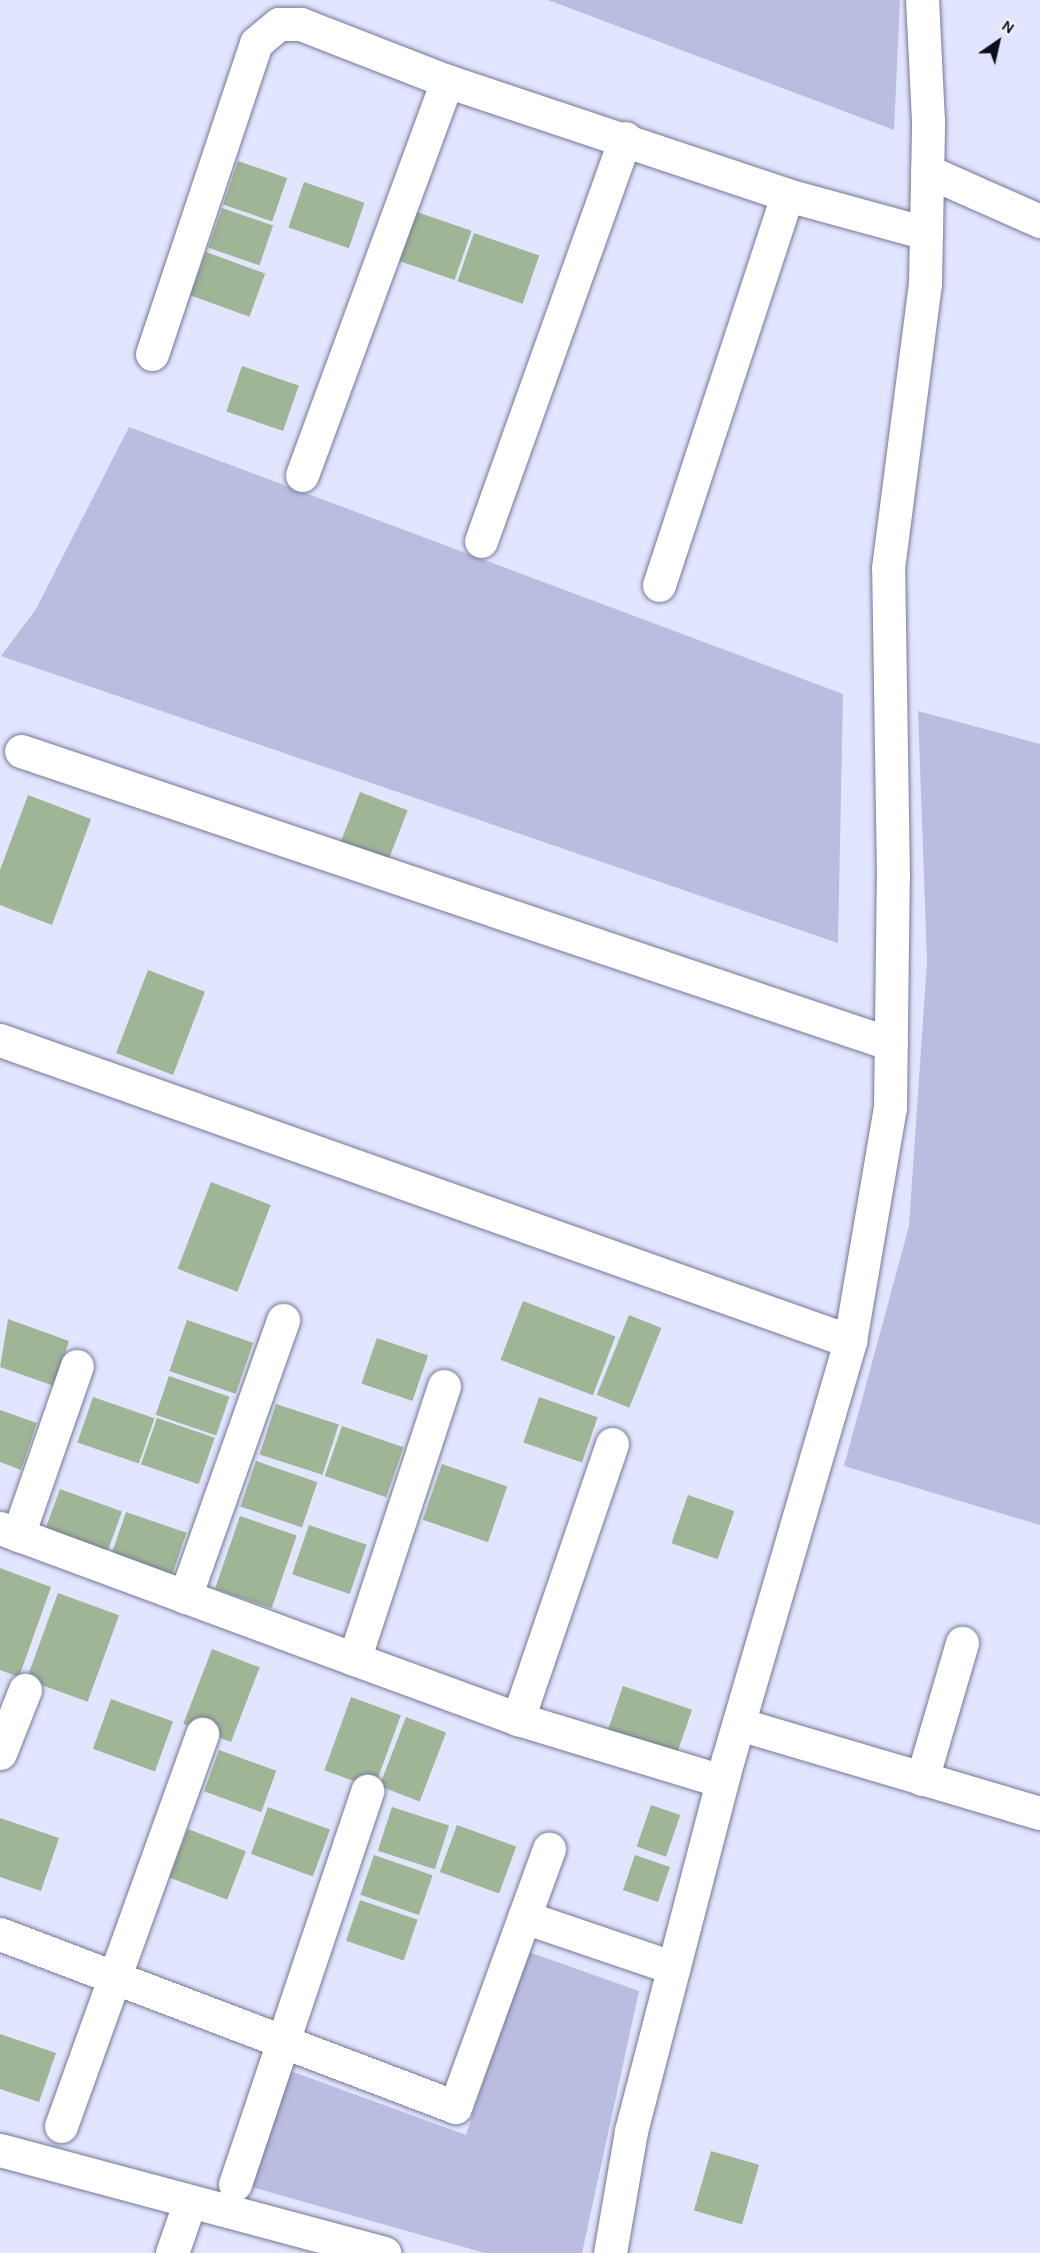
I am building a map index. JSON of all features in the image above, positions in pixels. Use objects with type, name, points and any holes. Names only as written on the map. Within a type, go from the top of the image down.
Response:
[{"type":"street","points":[[610,2253],[631,2131],[722,1781],[850,1341],[890,1108],[888,568],[925,284],[927,171],[922,0]]},
{"type":"street","points":[[152,354],[256,43],[266,31],[301,24],[447,81],[625,138],[787,195],[926,233]]},
{"type":"street","points":[[302,475],[447,81]]},
{"type":"street","points":[[481,541],[625,138]]},
{"type":"street","points":[[927,171],[1040,221]]},
{"type":"street","points":[[658,585],[787,195]]},
{"type":"street","points":[[21,751],[891,1044]]},
{"type":"street","points":[[0,1040],[850,1341]]},
{"type":"street","points":[[185,1597],[284,1320]]},
{"type":"street","points":[[77,1366],[9,1532],[518,1719],[722,1781]]},
{"type":"street","points":[[354,1659],[444,1386]]},
{"type":"street","points":[[518,1719],[612,1444]]},
{"type":"street","points":[[922,1779],[962,1643]]},
{"type":"street","points":[[0,1753],[25,1690]]},
{"type":"street","points":[[739,1724],[1040,1813]]},
{"type":"street","points":[[61,2126],[202,1734]]},
{"type":"street","points":[[235,2184],[367,1791]]},
{"type":"street","points":[[0,1934],[454,2107],[549,1849]]},
{"type":"street","points":[[524,1917],[674,1968]]},
{"type":"street","points":[[0,2150],[384,2253]]},
{"type":"street","points":[[172,2253],[190,2201]]},
{"type":"shaded area","points":[[548,0],[900,0],[894,130]]},
{"type":"shaded area","points":[[129,427],[843,694],[838,943],[1,656],[36,609]]},
{"type":"shaded area","points":[[918,711],[1040,744],[1040,1525],[844,1466],[909,1226],[927,961]]},
{"type":"shaded area","points":[[526,1951],[639,1991],[582,2253],[485,2253],[244,2185],[285,2069],[466,2135]]},
{"type":"building","points":[[238,161],[287,178],[272,221],[223,204]]},
{"type":"building","points":[[304,182],[365,203],[349,248],[288,227]]},
{"type":"building","points":[[222,208],[273,226],[259,265],[208,248]]},
{"type":"building","points":[[411,210],[472,231],[455,280],[394,259]]},
{"type":"building","points":[[474,233],[539,255],[523,304],[457,281]]},
{"type":"building","points":[[206,252],[265,274],[249,317],[190,295]]},
{"type":"building","points":[[242,366],[299,386],[283,431],[226,411]]},
{"type":"building","points":[[360,792],[408,810],[386,865],[339,847]]},
{"type":"building","points":[[28,795],[91,819],[52,925],[0,905],[0,870]]},
{"type":"building","points":[[148,970],[205,992],[173,1075],[116,1053]]},
{"type":"building","points":[[211,1182],[271,1205],[237,1292],[178,1269]]},
{"type":"building","points":[[523,1301],[615,1336],[593,1395],[500,1360]]},
{"type":"building","points":[[629,1315],[661,1328],[629,1408],[597,1395]]},
{"type":"building","points":[[8,1319],[69,1341],[54,1386],[0,1367]]},
{"type":"building","points":[[187,1320],[253,1343],[236,1394],[169,1371]]},
{"type":"building","points":[[377,1338],[428,1356],[412,1401],[361,1383]]},
{"type":"building","points":[[169,1376],[230,1397],[216,1436],[156,1415]]},
{"type":"building","points":[[93,1397],[154,1418],[139,1464],[77,1442]]},
{"type":"building","points":[[539,1397],[598,1417],[582,1463],[523,1442]]},
{"type":"building","points":[[276,1404],[339,1424],[322,1475],[260,1454]]},
{"type":"building","points":[[0,1410],[37,1423],[21,1470],[0,1462]]},
{"type":"building","points":[[157,1418],[215,1438],[199,1484],[141,1464]]},
{"type":"building","points":[[342,1426],[403,1447],[386,1497],[325,1476]]},
{"type":"building","points":[[256,1461],[317,1482],[302,1528],[240,1506]]},
{"type":"building","points":[[442,1464],[507,1486],[488,1542],[423,1520]]},
{"type":"building","points":[[60,1489],[122,1512],[104,1562],[42,1540]]},
{"type":"building","points":[[688,1495],[734,1511],[718,1559],[671,1543]]},
{"type":"building","points":[[126,1512],[187,1533],[169,1583],[109,1562]]},
{"type":"building","points":[[240,1516],[297,1536],[272,1608],[215,1589]]},
{"type":"building","points":[[309,1525],[367,1545],[350,1594],[292,1574]]},
{"type":"building","points":[[0,1568],[51,1587],[19,1677],[0,1670]]},
{"type":"building","points":[[58,1593],[119,1615],[88,1702],[27,1679]]},
{"type":"building","points":[[212,1649],[260,1667],[231,1742],[183,1724]]},
{"type":"building","points":[[623,1686],[692,1710],[676,1757],[607,1733]]},
{"type":"building","points":[[351,1697],[401,1715],[374,1788],[324,1770]]},
{"type":"building","points":[[111,1699],[173,1722],[155,1771],[93,1749]]},
{"type":"building","points":[[406,1717],[446,1732],[420,1801],[379,1786]]},
{"type":"building","points":[[219,1750],[276,1771],[261,1812],[204,1791]]},
{"type":"building","points":[[651,1805],[680,1815],[666,1857],[637,1847]]},
{"type":"building","points":[[268,1807],[330,1830],[313,1877],[251,1854]]},
{"type":"building","points":[[392,1807],[449,1826],[435,1869],[378,1851]]},
{"type":"building","points":[[0,1818],[59,1838],[41,1891],[0,1877]]},
{"type":"building","points":[[457,1825],[516,1847],[499,1894],[440,1872]]},
{"type":"building","points":[[188,1829],[246,1851],[227,1900],[169,1878]]},
{"type":"building","points":[[374,1855],[433,1875],[419,1915],[360,1895]]},
{"type":"building","points":[[635,1855],[670,1867],[658,1902],[623,1890]]},
{"type":"building","points":[[360,1900],[418,1920],[404,1961],[346,1941]]},
{"type":"building","points":[[0,2034],[56,2053],[39,2102],[0,2089]]},
{"type":"building","points":[[711,2151],[759,2165],[742,2224],[694,2211]]}]
